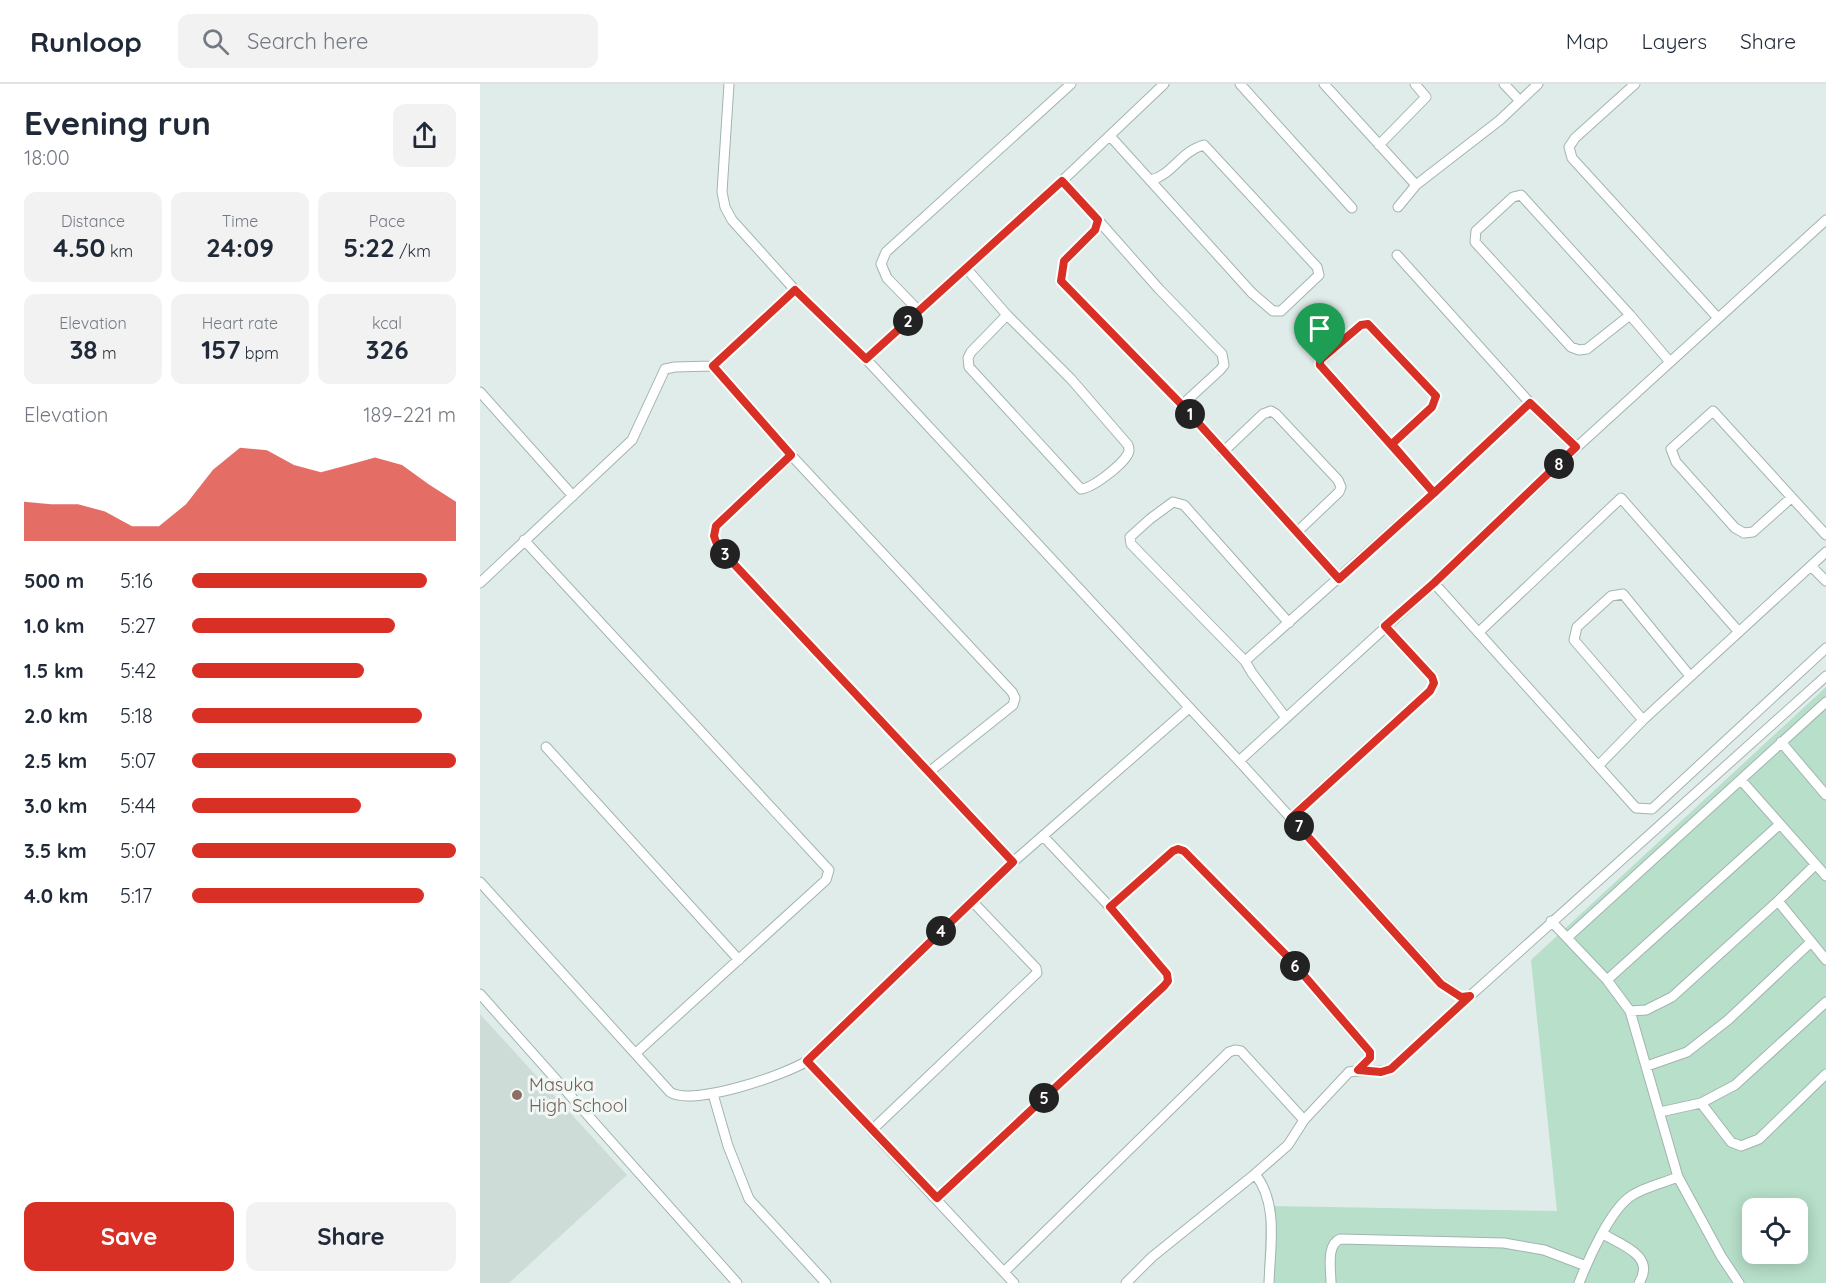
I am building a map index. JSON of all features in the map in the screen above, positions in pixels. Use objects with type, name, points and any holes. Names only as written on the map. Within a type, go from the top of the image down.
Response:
[{"type":"street","points":[[729,84],[722,192],[725,207],[732,220],[795,290],[866,359],[1239,761],[1441,984],[1461,997],[1470,996]]},
{"type":"street","points":[[919,311],[887,278],[881,264],[886,252],[1071,84]]},
{"type":"street","points":[[1148,84],[1156,91]]},
{"type":"street","points":[[866,359],[1062,181],[1164,84]]},
{"type":"street","points":[[1240,84],[1352,208]]},
{"type":"street","points":[[1324,84],[1416,185]]},
{"type":"street","points":[[1379,145],[1426,97],[1415,84]]},
{"type":"street","points":[[1504,84],[1520,101]]},
{"type":"street","points":[[1398,207],[1416,185],[1500,120],[1538,84]]},
{"type":"street","points":[[1635,84],[1575,138],[1569,147],[1572,158],[1718,318]]},
{"type":"street","points":[[1110,136],[1252,293],[1273,311],[1281,311],[1319,275],[1317,267],[1204,145],[1192,148],[1160,178],[1151,180]]},
{"type":"street","points":[[1062,181],[1222,354],[1224,365],[1182,405]]},
{"type":"street","points":[[1630,315],[1587,349],[1579,350],[1571,347],[1475,242],[1476,231],[1513,197],[1521,195],[1630,315],[1670,362]]},
{"type":"street","points":[[1098,220],[1095,230],[1064,261],[1061,281],[1182,405],[1339,579]]},
{"type":"street","points":[[1239,761],[1434,583],[1576,447],[1826,220]]},
{"type":"street","points":[[1397,255],[1530,403],[1576,447]]},
{"type":"street","points":[[966,268],[1007,315],[1071,379],[1128,445],[1128,455],[1107,475],[1086,489],[1079,487],[969,367],[968,358],[971,352],[1007,315]]},
{"type":"street","points":[[480,583],[632,440],[665,369],[713,366],[795,290]]},
{"type":"street","points":[[1392,444],[1432,407],[1436,396],[1368,324],[1361,325],[1320,360],[1320,365],[1434,493]]},
{"type":"street","points":[[713,366],[791,455],[1012,692],[1015,698],[1013,705],[929,772]]},
{"type":"street","points":[[480,392],[573,496]]},
{"type":"street","points":[[1245,661],[1434,493],[1530,403]]},
{"type":"street","points":[[1223,452],[1263,414],[1271,411],[1338,480],[1341,488],[1339,492],[1297,532]]},
{"type":"street","points":[[1791,498],[1753,532],[1744,533],[1735,528],[1676,462],[1671,448],[1713,411],[1826,535]]},
{"type":"street","points":[[791,455],[716,526],[714,536],[718,547],[1013,862]]},
{"type":"street","points":[[1479,632],[1621,498],[1739,632]]},
{"type":"street","points":[[1286,718],[1245,661],[1131,544],[1130,537],[1173,502],[1184,505],[1289,623]]},
{"type":"street","points":[[524,540],[829,870],[826,880],[636,1053]]},
{"type":"street","points":[[1599,765],[1643,720],[1826,552]]},
{"type":"street","points":[[1811,566],[1826,581]]},
{"type":"street","points":[[1434,583],[1636,808],[1652,809],[1826,648]]},
{"type":"street","points":[[1643,720],[1574,640],[1577,627],[1611,596],[1623,594],[1690,676]]},
{"type":"street","points":[[1291,818],[1430,691],[1434,683],[1432,677],[1385,626]]},
{"type":"street","points":[[1126,1283],[1152,1257],[1288,1145],[1304,1120],[1349,1072],[1358,1070],[1381,1072],[1391,1069],[1551,921],[1826,676]]},
{"type":"street","points":[[1568,937],[1826,702]]},
{"type":"street","points":[[480,882],[670,1092],[675,1096],[713,1094],[794,1069],[807,1061],[1013,862],[1189,708]]},
{"type":"street","points":[[1781,742],[1826,795]]},
{"type":"street","points":[[546,747],[739,960]]},
{"type":"street","points":[[1817,785],[1826,778]]},
{"type":"street","points":[[1741,780],[1826,876]]},
{"type":"street","points":[[1607,980],[1780,824]]},
{"type":"street","points":[[937,1198],[1168,981],[1167,974],[1110,907],[1043,836]]},
{"type":"street","points":[[1110,907],[1173,851],[1178,849],[1184,851],[1289,958],[1370,1052],[1370,1058],[1358,1070]]},
{"type":"street","points":[[1630,1011],[1646,1010],[1672,997],[1778,902],[1815,865]]},
{"type":"street","points":[[873,1129],[1037,973],[1036,968],[972,901]]},
{"type":"street","points":[[1778,902],[1826,960]]},
{"type":"street","points":[[1551,921],[1607,980],[1630,1011],[1678,1177],[1738,1283]]},
{"type":"street","points":[[1647,1066],[1687,1052],[1728,1020],[1811,942]]},
{"type":"street","points":[[480,994],[737,1283]]},
{"type":"street","points":[[1660,1112],[1701,1102],[1735,1085],[1826,1002]]},
{"type":"street","points":[[1004,1272],[1229,1052],[1235,1050],[1241,1052],[1304,1120]]},
{"type":"street","points":[[807,1061],[873,1129],[1014,1283]]},
{"type":"street","points":[[1701,1102],[1731,1142],[1741,1146],[1759,1138],[1826,1074]]},
{"type":"street","points":[[713,1094],[728,1146],[749,1199],[826,1283]]},
{"type":"street","points":[[1255,1174],[1264,1185],[1272,1210],[1269,1283]]},
{"type":"street","points":[[1579,1283],[1615,1213],[1631,1197],[1678,1177]]},
{"type":"street","points":[[1603,1234],[1640,1258],[1644,1275],[1639,1283]]},
{"type":"street","points":[[1331,1283],[1331,1247],[1340,1239],[1504,1243],[1544,1250],[1586,1266]]},
{"type":"shaded area","name":"Masuka High School","points":[[480,1014],[627,1175],[509,1283],[480,1283]]},
{"type":"green space","points":[[1826,687],[1826,1283],[1264,1283],[1266,1206],[1557,1211],[1531,960]]},
{"type":"place","name":"Masuka High School","points":[[517,1095]]},
{"type":"route","points":[[1320,365],[1320,360],[1361,325],[1368,324],[1436,396],[1432,407],[1392,444],[1434,493],[1530,403],[1576,447],[1434,583],[1385,626],[1432,677],[1434,683],[1430,691],[1291,818],[1441,984],[1461,997],[1470,996],[1391,1069],[1381,1072],[1358,1070],[1370,1058],[1370,1052],[1289,958],[1184,851],[1178,849],[1110,907],[1167,974],[1168,981],[937,1198],[807,1061],[1013,862],[718,547],[714,536],[716,526],[791,455],[713,366],[795,290],[866,359],[1062,181],[1098,220],[1095,230],[1064,261],[1061,281],[1182,405],[1339,579],[1434,493],[1320,365]]}]
